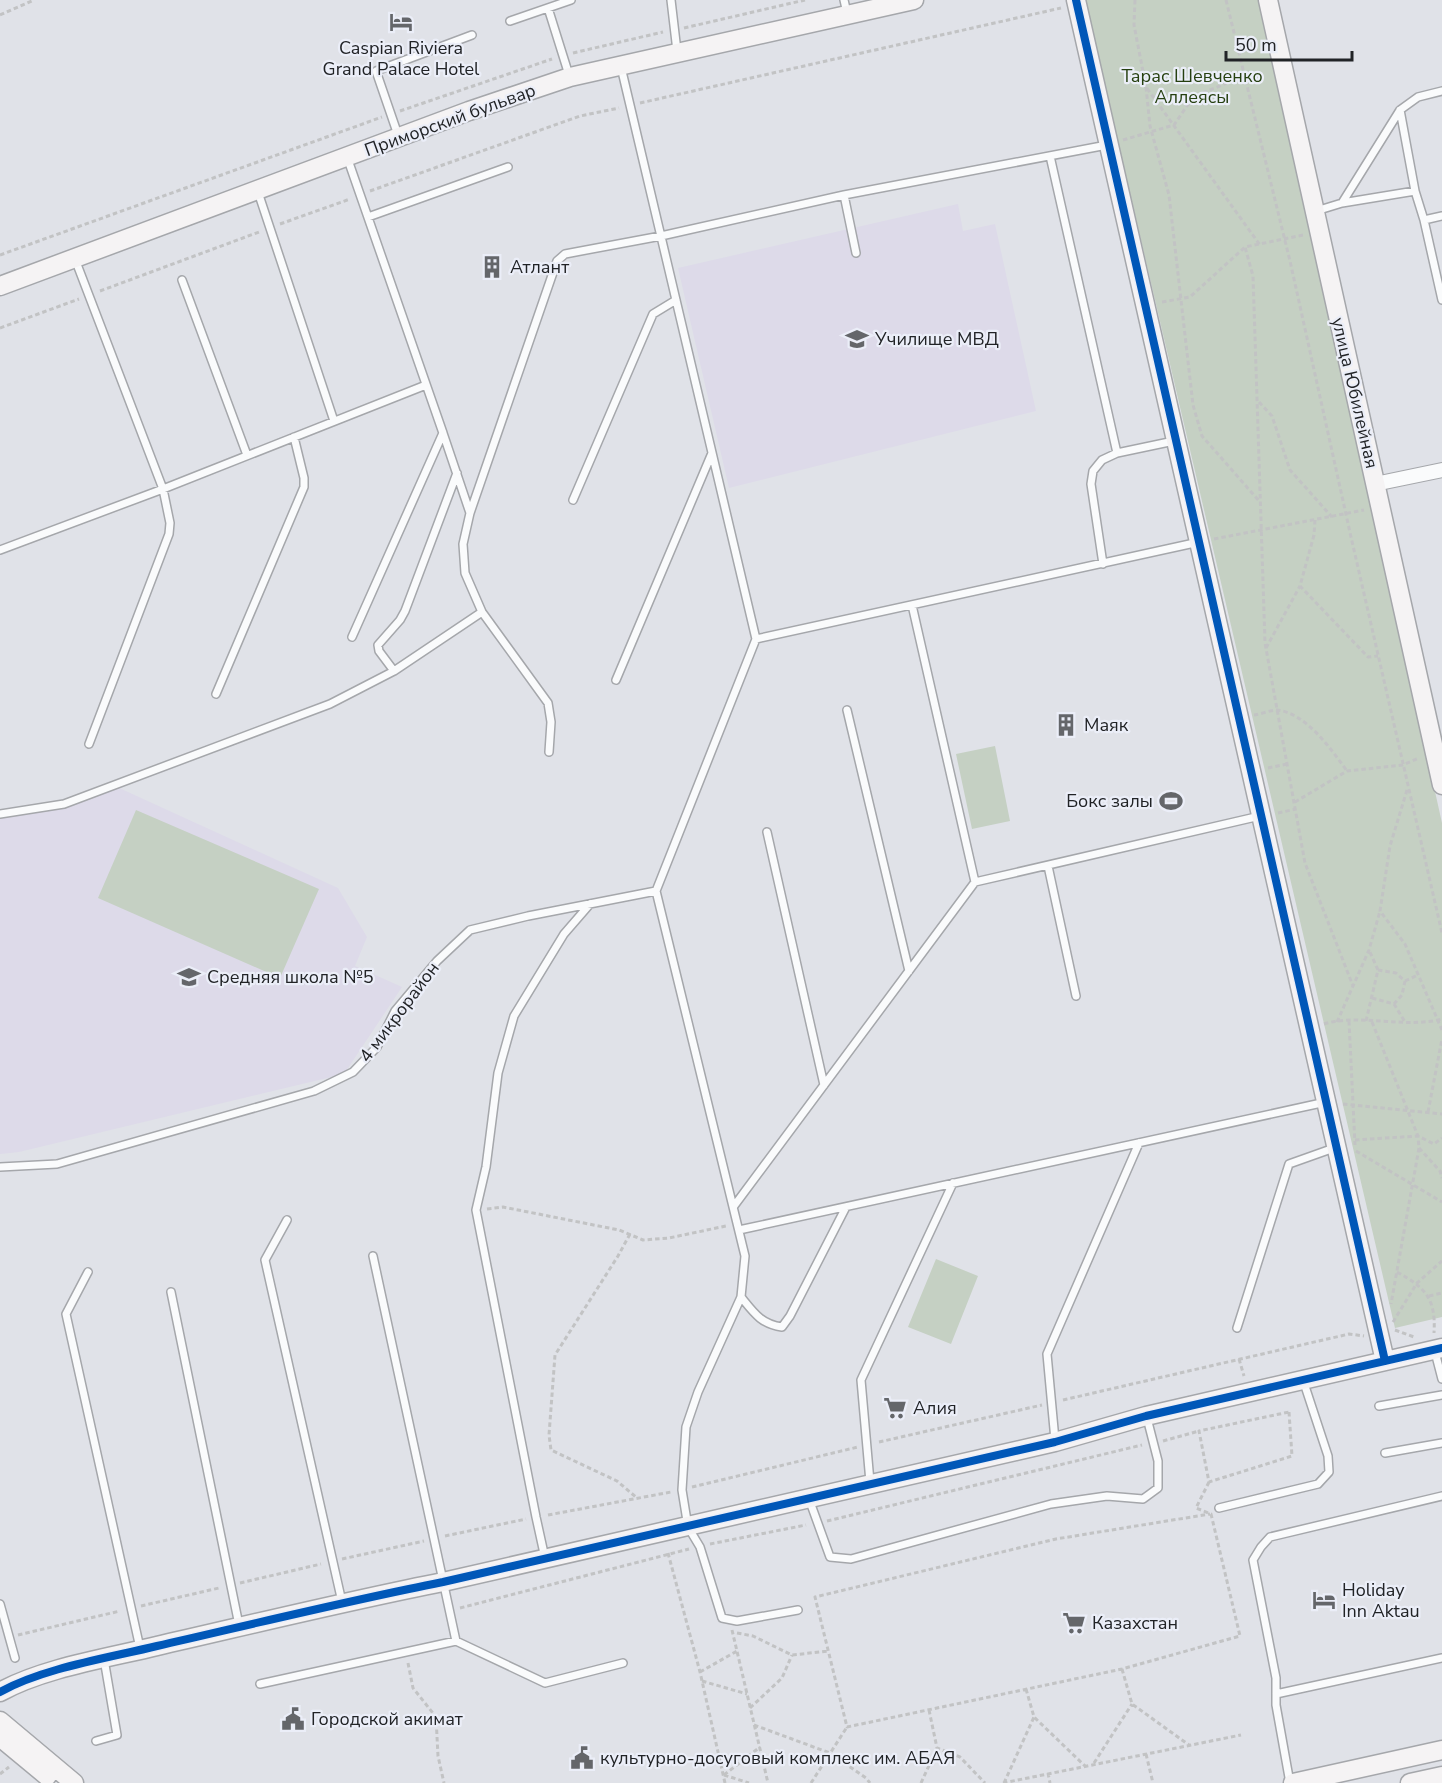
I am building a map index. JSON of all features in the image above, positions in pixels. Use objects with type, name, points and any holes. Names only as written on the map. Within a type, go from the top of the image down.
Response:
[{"type":"street","name":"Приморский бульвар","points":[[0,286],[399,137],[570,77],[677,54],[846,8],[914,0]]},
{"type":"street","name":"улица Юбилейная","points":[[1268,0],[1441,777]]},
{"type":"street","points":[[1076,2],[1199,542],[1265,815],[1326,1102],[1385,1361]]},
{"type":"street","points":[[1375,484],[1442,470]]},
{"type":"street","points":[[0,1692],[22,1679],[141,1650],[342,1602],[443,1582],[1056,1442],[1146,1416],[1385,1361],[1439,1344]]},
{"type":"street","points":[[0,1721],[74,1783]]},
{"type":"street","points":[[0,1737],[56,1783]]},
{"type":"street","points":[[1292,1783],[1442,1750]]},
{"type":"street","points":[[1410,1783],[1442,1776]]},
{"type":"lane","points":[[510,21],[571,0]]},
{"type":"lane","points":[[671,0],[677,54]]},
{"type":"lane","points":[[548,8],[570,77]]},
{"type":"lane","points":[[399,137],[375,71],[472,35]]},
{"type":"lane","points":[[621,66],[756,639],[656,891],[745,1256],[741,1297],[698,1392],[686,1426],[682,1490],[688,1527],[700,1547],[722,1618],[737,1622],[798,1610]]},
{"type":"lane","points":[[1342,203],[1400,110],[1418,97],[1442,91]]},
{"type":"lane","points":[[1400,110],[1415,191],[1442,300]]},
{"type":"lane","points":[[549,752],[551,723],[548,703],[482,612],[465,573],[463,544],[470,513],[557,261],[565,254],[660,236],[844,195],[1108,145]]},
{"type":"lane","points":[[1050,156],[1117,453]]},
{"type":"lane","points":[[347,157],[470,513]]},
{"type":"lane","points":[[368,217],[508,167]]},
{"type":"lane","points":[[257,190],[334,420]]},
{"type":"lane","points":[[1315,212],[1342,203],[1415,191]]},
{"type":"lane","points":[[844,195],[856,253]]},
{"type":"lane","points":[[1424,220],[1442,216]]},
{"type":"lane","points":[[75,258],[163,489],[170,523],[169,534],[89,744]]},
{"type":"lane","points":[[183,280],[247,455]]},
{"type":"lane","points":[[573,500],[653,315],[676,300]]},
{"type":"lane","points":[[0,550],[163,489],[426,385]]},
{"type":"lane","points":[[351,637],[443,433]]},
{"type":"lane","points":[[216,694],[304,487],[294,436]]},
{"type":"lane","points":[[1103,564],[1090,484],[1093,471],[1102,460],[1117,453],[1176,441]]},
{"type":"lane","points":[[616,680],[712,453]]},
{"type":"lane","points":[[393,671],[378,645],[405,611],[457,473]]},
{"type":"lane","points":[[756,639],[1199,542]]},
{"type":"lane","points":[[912,605],[975,882]]},
{"type":"lane","points":[[0,814],[55,806],[74,800],[330,704],[393,671],[482,612]]},
{"type":"lane","points":[[847,710],[909,971]]},
{"type":"lane","points":[[734,1206],[975,882],[1265,815]]},
{"type":"lane","points":[[766,832],[824,1085]]},
{"type":"lane","points":[[1048,866],[1076,996]]},
{"type":"lane","name":"4 микрорайон","points":[[0,1167],[57,1164],[314,1090],[353,1072],[376,1047],[395,1011],[437,961],[470,930],[656,891]]},
{"type":"lane","points":[[545,1558],[476,1210],[486,1167],[498,1073],[514,1016],[564,934],[590,904]]},
{"type":"lane","points":[[739,1230],[1326,1102]]},
{"type":"lane","points":[[1056,1442],[1047,1354],[1139,1143]]},
{"type":"lane","points":[[1237,1328],[1289,1164],[1337,1147]]},
{"type":"lane","points":[[871,1485],[861,1380],[953,1183]]},
{"type":"lane","points":[[741,1297],[760,1320],[782,1327],[790,1316],[846,1206]]},
{"type":"lane","points":[[287,1220],[265,1260],[342,1602]]},
{"type":"lane","points":[[373,1256],[456,1641]]},
{"type":"lane","points":[[88,1272],[66,1314],[141,1650]]},
{"type":"lane","points":[[171,1292],[239,1627]]},
{"type":"lane","points":[[1439,1344],[1442,1379]]},
{"type":"lane","points":[[1220,1508],[1318,1484],[1329,1472],[1328,1456],[1303,1380]]},
{"type":"lane","points":[[1379,1406],[1442,1395]]},
{"type":"lane","points":[[809,1499],[830,1557],[851,1559],[1051,1504],[1107,1496],[1143,1499],[1158,1488],[1158,1461],[1146,1416]]},
{"type":"lane","points":[[1385,1453],[1442,1443]]},
{"type":"lane","points":[[1292,1783],[1276,1705],[1276,1678],[1253,1560],[1270,1537],[1442,1496]]},
{"type":"lane","points":[[0,1604],[15,1658]]},
{"type":"lane","points":[[260,1684],[456,1641],[545,1683],[623,1663]]},
{"type":"lane","points":[[1276,1694],[1442,1658]]},
{"type":"lane","points":[[96,1741],[117,1735],[104,1659]]},
{"type":"path","points":[[0,15],[34,0]]},
{"type":"path","points":[[1135,0],[1134,25],[1146,87],[1151,130],[1169,195],[1193,405],[1202,436],[1261,503]]},
{"type":"path","points":[[1226,0],[1285,240],[1402,765],[1442,933]]},
{"type":"path","points":[[0,328],[580,116],[1076,2]]},
{"type":"path","points":[[1108,145],[1173,125],[1193,98],[1244,76]]},
{"type":"path","points":[[1146,87],[1260,244]]},
{"type":"path","points":[[1145,305],[1190,297],[1245,247],[1319,231]]},
{"type":"path","points":[[1245,247],[1253,276],[1266,649],[1305,862],[1353,986]]},
{"type":"path","points":[[1257,400],[1272,416],[1290,470],[1332,517]]},
{"type":"path","points":[[1199,542],[1380,507]]},
{"type":"path","points":[[1266,649],[1300,586],[1314,535],[1315,520]]},
{"type":"path","points":[[1300,586],[1368,657],[1378,656]]},
{"type":"path","points":[[1252,716],[1277,710],[1301,719],[1320,735],[1347,771]]},
{"type":"path","points":[[1294,802],[1347,771],[1402,765],[1434,751]]},
{"type":"path","points":[[1261,770],[1287,764]]},
{"type":"path","points":[[1337,1022],[1369,951],[1380,912],[1390,846],[1408,788]]},
{"type":"path","points":[[1265,815],[1296,809]]},
{"type":"path","points":[[1380,912],[1405,944],[1442,1030]]},
{"type":"path","points":[[1366,1022],[1378,970],[1369,951]]},
{"type":"path","points":[[1378,970],[1396,973],[1405,981]]},
{"type":"path","points":[[1405,981],[1418,975]]},
{"type":"path","points":[[1394,1004],[1402,995],[1405,981]]},
{"type":"path","points":[[1372,998],[1394,1004],[1405,1022]]},
{"type":"path","points":[[1310,1028],[1337,1022],[1405,1022],[1442,1019]]},
{"type":"path","points":[[1349,1022],[1355,1151]]},
{"type":"path","points":[[1372,1022],[1418,1136],[1419,1148],[1389,1314],[1396,1332],[1415,1337]]},
{"type":"path","points":[[1428,1112],[1442,1039]]},
{"type":"path","points":[[1326,1102],[1442,1114]]},
{"type":"path","points":[[1355,1140],[1418,1136],[1434,1144],[1442,1138]]},
{"type":"path","points":[[1337,1147],[1355,1151],[1442,1202]]},
{"type":"path","points":[[1419,1148],[1440,1171],[1442,1178]]},
{"type":"path","points":[[476,1210],[503,1207],[619,1230],[643,1240],[669,1238],[725,1225],[739,1230]]},
{"type":"path","points":[[630,1234],[555,1355],[549,1435],[551,1450],[617,1481],[637,1498]]},
{"type":"path","points":[[1393,1323],[1417,1283],[1442,1261]]},
{"type":"path","points":[[1396,1272],[1417,1283],[1429,1296],[1435,1320],[1434,1337],[1439,1344]]},
{"type":"path","points":[[1429,1296],[1442,1293]]},
{"type":"path","points":[[1209,1482],[1292,1456],[1288,1412],[1199,1431],[1209,1482],[1196,1508],[1211,1514]]},
{"type":"path","points":[[847,1727],[814,1597],[1056,1539],[1211,1514]]},
{"type":"path","points":[[811,1783],[847,1727],[1122,1669],[1240,1636],[1211,1514]]},
{"type":"path","points":[[668,1553],[700,1672],[726,1783]]},
{"type":"path","points":[[729,1620],[768,1783]]},
{"type":"path","points":[[732,1632],[753,1636],[792,1655],[828,1651]]},
{"type":"path","points":[[700,1672],[737,1651]]},
{"type":"path","points":[[406,1652],[413,1688],[436,1717],[438,1756],[444,1783]]},
{"type":"path","points":[[750,1708],[782,1678],[792,1655]]},
{"type":"path","points":[[1122,1669],[1132,1704],[1189,1745]]},
{"type":"path","points":[[702,1681],[747,1694]]},
{"type":"path","points":[[1026,1689],[1034,1717],[1085,1766]]},
{"type":"path","points":[[1093,1764],[1132,1704]]},
{"type":"path","points":[[921,1783],[937,1748],[929,1710]]},
{"type":"path","points":[[1004,1783],[1034,1717]]},
{"type":"path","points":[[754,1725],[830,1754],[870,1783]]},
{"type":"path","points":[[1004,1783],[1241,1735]]},
{"type":"path","points":[[724,1775],[760,1747]]},
{"type":"path","points":[[937,1748],[960,1757],[985,1783]]},
{"type":"path","points":[[1146,1754],[1153,1783]]},
{"type":"path","points":[[0,1774],[9,1767]]},
{"type":"path","points":[[1048,1773],[1050,1783]]},
{"type":"path","points":[[724,1775],[749,1783]]},
{"type":"shaded area","name":"Училище МВД","points":[[958,204],[963,231],[995,224],[1036,411],[729,488],[678,268]]},
{"type":"shaded area","name":"Средняя школа №5","points":[[117,787],[338,888],[367,937],[355,966],[402,987],[344,1074],[19,1152],[0,1154],[0,816],[61,807]]},
{"type":"green space","name":"Тарас Шевченко Аллеясы","points":[[1085,0],[1259,0],[1442,823],[1442,1317],[1395,1328]]},
{"type":"green space","points":[[995,746],[1010,821],[972,829],[956,754]]},
{"type":"green space","points":[[136,810],[319,889],[280,978],[98,898]]},
{"type":"green space","points":[[936,1259],[978,1276],[951,1344],[908,1327]]},
{"type":"cycle path","points":[[1076,0],[1385,1361]]},
{"type":"cycle path","points":[[0,1692],[36,1676],[97,1660],[1055,1442],[1146,1416],[1442,1348]]},
{"type":"place","name":"Caspian Riviera Grand Palace Hotel","points":[[401,22]]},
{"type":"place","name":"Атлант","points":[[492,267]]},
{"type":"place","name":"Училище МВД","points":[[857,339]]},
{"type":"place","name":"Маяк","points":[[1066,725]]},
{"type":"place","name":"Бокс залы","points":[[1171,801]]},
{"type":"place","name":"Средняя школа №5","points":[[189,977]]},
{"type":"place","name":"Алия","points":[[895,1408]]},
{"type":"place","name":"Holiday Inn Aktau","points":[[1324,1600]]},
{"type":"place","name":"Казахстан","points":[[1074,1623]]},
{"type":"place","name":"Городской акимат","points":[[293,1719]]},
{"type":"place","name":"культурно-досуговый комплекс им. АБАЯ","points":[[582,1758]]}]
